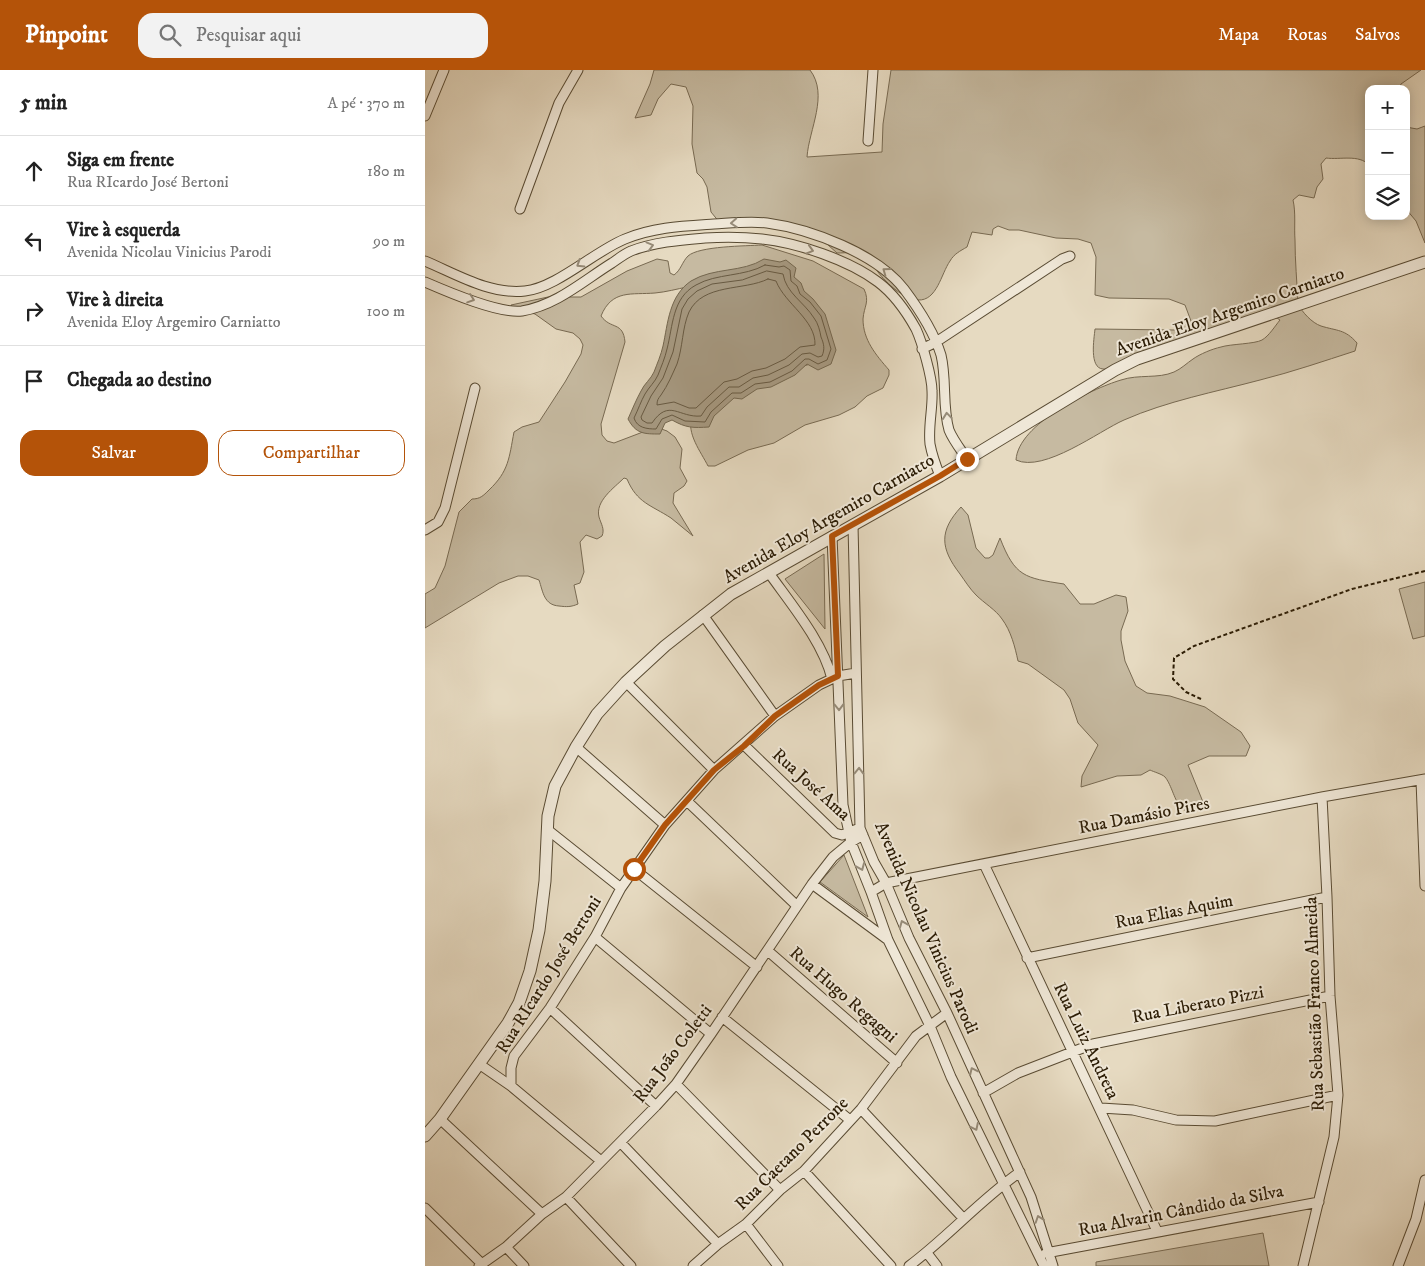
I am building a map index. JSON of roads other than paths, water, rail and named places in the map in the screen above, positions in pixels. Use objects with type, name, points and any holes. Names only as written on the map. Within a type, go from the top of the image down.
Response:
[{"type":"street","points":[[425,116],[444,70]]},
{"type":"street","points":[[520,209],[559,103],[577,70]]},
{"type":"street","points":[[868,141],[873,70]]},
{"type":"street","points":[[425,261],[479,284],[502,291],[526,291],[544,286],[624,239],[656,229],[745,222],[768,223],[838,243],[867,258],[892,276],[923,316],[936,342],[944,372],[946,417],[950,433],[967,459]]},
{"type":"street","points":[[425,282],[505,310],[521,311],[537,307],[567,294],[630,252],[655,244],[688,239],[731,237],[763,239],[805,248],[839,260],[878,282],[901,305],[917,330],[932,390],[930,442],[940,476]]},
{"type":"street","points":[[922,349],[936,342],[1070,256]]},
{"type":"street","name":"Avenida Eloy Argemiro Carniatto","points":[[425,1136],[440,1120],[508,1023],[519,1003],[530,971],[539,930],[545,882],[548,816],[555,786],[576,747],[597,714],[665,646],[731,594],[940,476],[1115,370],[1137,359],[1425,262]]},
{"type":"street","points":[[425,530],[438,522],[445,508],[475,388]]},
{"type":"street","name":"Avenida Nicolau Vinicius Parodi","points":[[853,525],[862,832],[909,938],[947,1013],[1031,1196],[1053,1266]]},
{"type":"street","name":"Avenida Nicolau Vinicius Parodi","points":[[832,536],[835,678],[843,805],[849,838],[888,940],[930,1026],[951,1077],[1044,1266]]},
{"type":"street","points":[[769,573],[818,644],[835,678]]},
{"type":"street","points":[[703,615],[775,716]]},
{"type":"street","name":"Rua RIcardo José Bertoni","points":[[511,1086],[511,1068],[514,1056],[550,1008],[595,937],[621,888],[665,825],[688,802],[714,770],[744,746],[775,716],[810,691],[835,678],[856,673]]},
{"type":"street","points":[[627,682],[714,770]]},
{"type":"street","name":"Rua José Ama","points":[[744,746],[835,834],[849,838]]},
{"type":"street","points":[[576,747],[665,825]]},
{"type":"street","points":[[1423,780],[1425,886]]},
{"type":"street","name":"Rua Damásio Pires","points":[[871,892],[886,883],[1322,797],[1423,780]]},
{"type":"street","name":"Rua Sebastião Franco Almeida","points":[[1303,1266],[1334,1137],[1338,1095],[1330,996],[1322,797]]},
{"type":"street","points":[[688,802],[796,905]]},
{"type":"street","points":[[548,830],[621,888]]},
{"type":"street","name":"Rua João Coletti","points":[[481,1265],[507,1247],[542,1214],[566,1196],[657,1106],[676,1084],[711,1034],[768,951],[796,905],[849,838],[862,832]]},
{"type":"street","name":"Rua Luiz Andreta","points":[[985,864],[1027,958],[1101,1108],[1157,1231]]},
{"type":"street","points":[[634,869],[757,967]]},
{"type":"street","points":[[812,884],[888,940]]},
{"type":"street","name":"Rua Elias Aquim","points":[[1027,958],[1327,897]]},
{"type":"street","points":[[595,937],[711,1034]]},
{"type":"street","name":"Rua Hugo Regagni","points":[[768,951],[897,1063]]},
{"type":"street","name":"Rua Liberato Pizzi","points":[[983,1093],[1018,1073],[1073,1051],[1110,1039],[1330,996]]},
{"type":"street","points":[[550,1008],[657,1106]]},
{"type":"street","name":"Rua Caetano Perrone","points":[[693,1266],[718,1244],[746,1224],[780,1190],[804,1171],[861,1109],[916,1036],[947,1013]]},
{"type":"street","points":[[722,1017],[850,1120]]},
{"type":"street","points":[[479,1064],[511,1086],[601,1160]]},
{"type":"street","points":[[676,1084],[780,1190]]},
{"type":"street","points":[[1101,1108],[1133,1110],[1176,1120],[1215,1121],[1338,1095]]},
{"type":"street","points":[[861,1109],[963,1218]]},
{"type":"street","points":[[440,1120],[542,1214]]},
{"type":"street","points":[[621,1143],[718,1244]]},
{"type":"street","points":[[804,1171],[891,1266]]},
{"type":"street","points":[[909,1266],[927,1253],[963,1218],[1019,1172]]},
{"type":"street","points":[[1398,1266],[1416,1219],[1425,1180]]},
{"type":"street","points":[[566,1196],[631,1266]]},
{"type":"street","name":"Rua Alvarin Cândido da Silva","points":[[1039,1256],[1050,1252],[1157,1231],[1319,1202]]},
{"type":"street","points":[[425,1208],[481,1265]]},
{"type":"street","points":[[746,1224],[778,1266]]},
{"type":"street","points":[[507,1247],[524,1266]]},
{"type":"street","points":[[927,1253],[937,1266]]},
{"type":"water","points":[[764,259],[780,262],[786,260],[796,268],[794,277],[801,283],[804,291],[825,314],[836,350],[831,364],[818,370],[807,364],[795,375],[771,387],[757,389],[742,399],[734,398],[714,416],[709,427],[690,427],[672,420],[665,423],[660,434],[645,433],[634,428],[628,419],[642,388],[654,372],[662,349],[668,319],[678,294],[691,281],[700,277],[747,266]]}]
